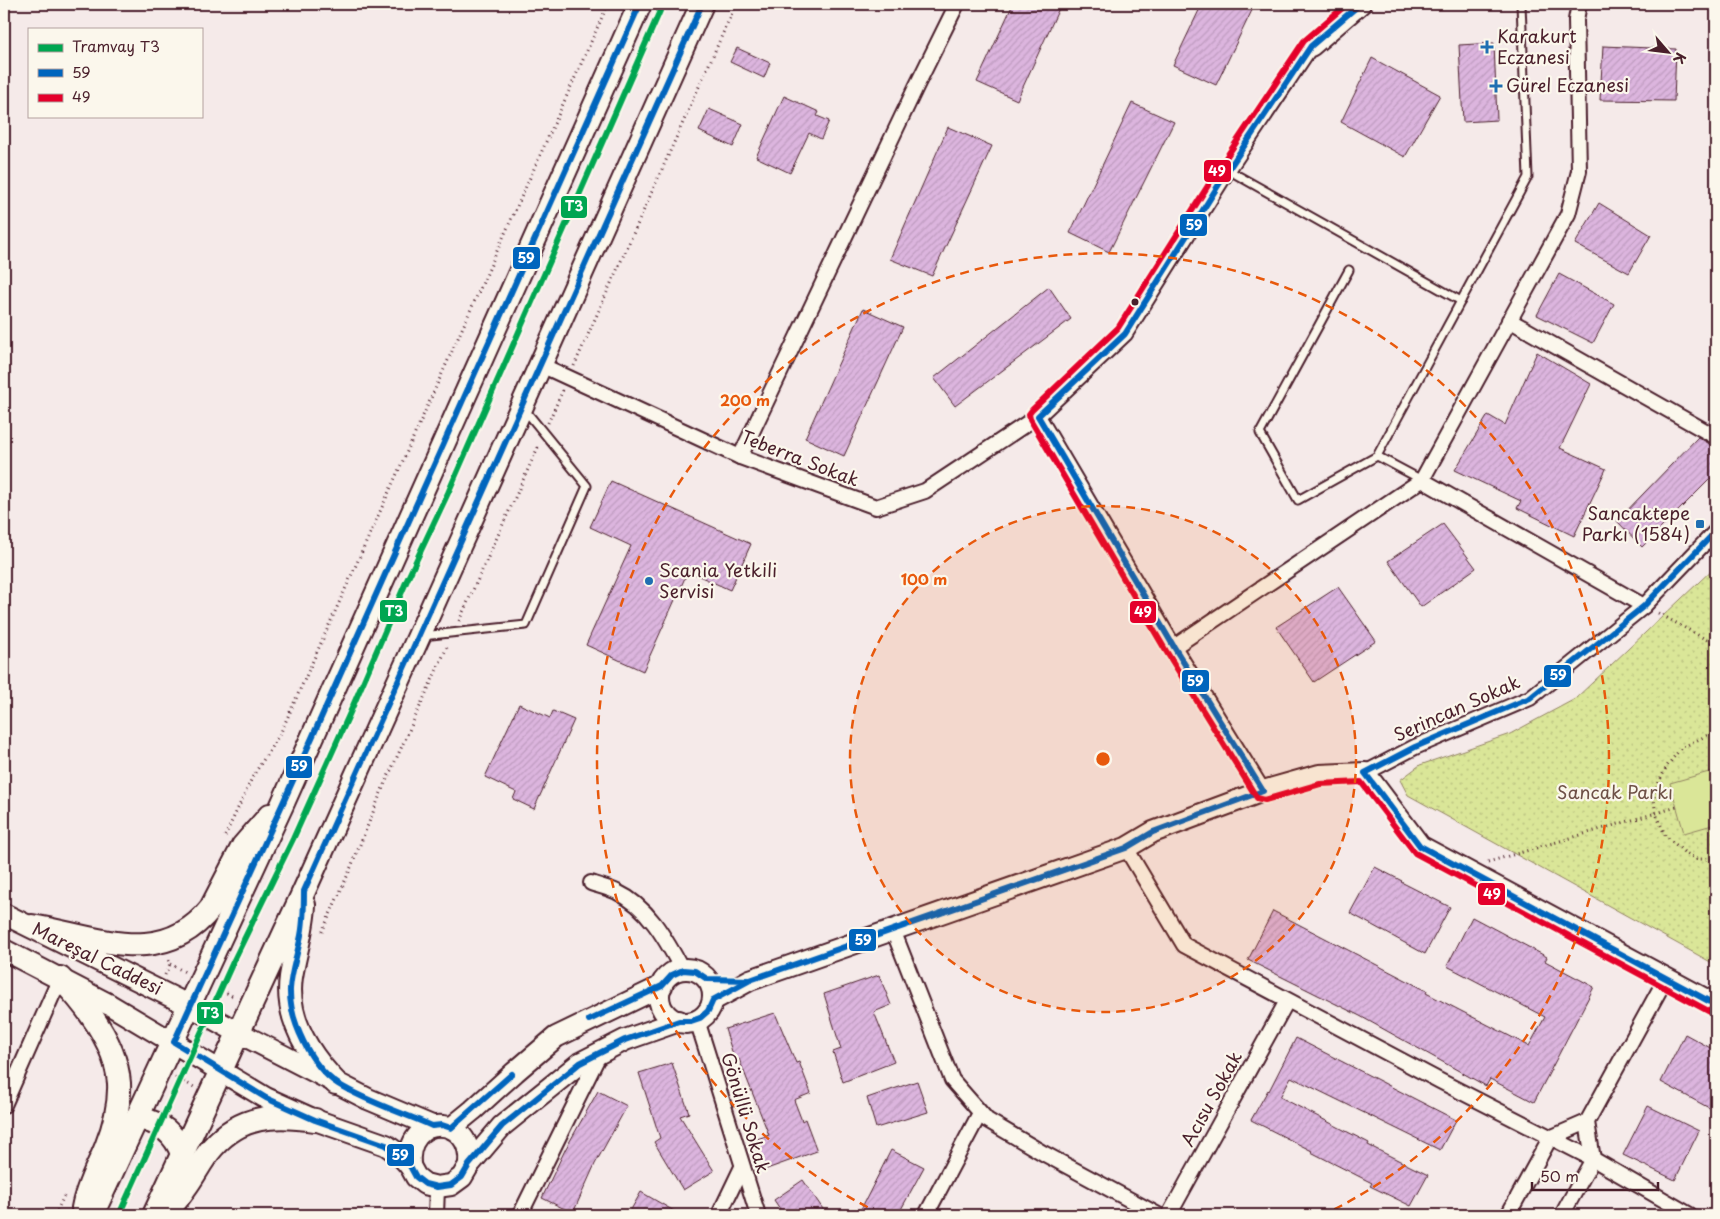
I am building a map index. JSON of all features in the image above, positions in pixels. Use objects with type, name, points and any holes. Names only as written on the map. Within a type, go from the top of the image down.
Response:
[{"type":"main road","points":[[92,1215],[174,1042],[282,805],[640,4]]},
{"type":"main road","points":[[154,1215],[304,891],[702,4]]},
{"type":"main road","points":[[32,926],[125,945],[153,944],[173,938],[204,917],[211,908],[244,846],[256,830],[282,805]]},
{"type":"main road","points":[[304,891],[304,916],[291,977],[290,1005],[304,1042],[336,1083]]},
{"type":"main road","points":[[60,978],[85,1006],[102,1032],[119,1082],[116,1115],[106,1148],[92,1179],[81,1215]]},
{"type":"main road","points":[[164,1215],[186,1188],[212,1148],[233,1129],[270,1117],[284,1116],[315,1120]]},
{"type":"main road","points":[[138,1118],[150,1120],[163,1128],[174,1137],[182,1154]]},
{"type":"street","points":[[740,457],[957,4]]},
{"type":"street","points":[[1311,46],[1360,4]]},
{"type":"street","points":[[1174,647],[1422,480],[1568,214],[1579,171],[1576,20],[1579,4]]},
{"type":"street","name":"Teberra Sokak","points":[[541,364],[740,457],[876,507],[925,491],[1038,416],[1125,334],[1228,170],[1311,46]]},
{"type":"street","points":[[1509,320],[1716,438]]},
{"type":"street","points":[[1038,416],[1174,647],[1263,791]]},
{"type":"street","points":[[1422,480],[1644,606]]},
{"type":"street","name":"Serincan Sokak","points":[[1365,773],[1415,747],[1530,698],[1644,606],[1716,531]]},
{"type":"street","points":[[713,1000],[750,980],[1126,848],[1153,832],[1263,791],[1319,775],[1365,773],[1420,846],[1716,1005]]},
{"type":"street","points":[[1126,848],[1184,945],[1287,1001],[1593,1159],[1690,1215]]},
{"type":"street","points":[[591,884],[616,891],[635,903],[661,931],[682,969]]},
{"type":"street","name":"Mareşal Caddesi","points":[[4,914],[32,926],[190,1006],[368,1099],[442,1127]]},
{"type":"street","points":[[893,930],[952,1080],[980,1113],[987,1120],[1043,1153],[1158,1215]]},
{"type":"street","name":"Mareşal Caddesi","points":[[4,950],[60,978],[174,1042],[266,1098],[315,1120],[386,1145],[400,1155],[410,1166]]},
{"type":"street","points":[[662,986],[556,1037],[442,1127],[421,1132],[412,1141],[408,1153],[410,1166],[416,1177],[425,1184],[438,1187],[451,1185],[462,1177],[469,1164],[502,1126],[580,1063],[625,1040],[688,1021],[705,1015],[710,1009],[713,1000],[712,987],[702,974],[692,969],[682,969],[666,978],[660,992],[662,1006],[667,1014],[688,1021]]},
{"type":"street","points":[[4,1105],[60,978]]},
{"type":"street","points":[[1508,1215],[1550,1138],[1587,1122],[1666,978]]},
{"type":"street","points":[[707,979],[750,980]]},
{"type":"street","name":"Acısu Sokak","points":[[1169,1215],[1287,1001]]},
{"type":"street","name":"Gönüllü Sokak","points":[[688,1021],[758,1215]]},
{"type":"street","points":[[520,1215],[600,1052]]},
{"type":"street","points":[[926,1215],[980,1113]]},
{"type":"street","points":[[1562,1215],[1593,1159],[1587,1122]]},
{"type":"street","points":[[442,1127],[460,1134],[467,1142],[470,1154],[469,1164]]},
{"type":"street","points":[[719,1215],[742,1167]]},
{"type":"street","points":[[436,1215],[438,1187]]},
{"type":"lane","points":[[1349,270],[1260,433],[1298,500],[1377,456],[1528,177],[1521,4]]},
{"type":"lane","points":[[1228,170],[1461,301]]},
{"type":"lane","points":[[419,636],[526,625],[587,486],[523,406]]},
{"type":"lane","points":[[1377,456],[1422,480]]},
{"type":"path","points":[[222,842],[250,783],[281,732],[608,4]]},
{"type":"path","points":[[320,935],[349,872],[382,790],[736,4]]},
{"type":"path","points":[[1644,606],[1716,645]]},
{"type":"path","points":[[1716,731],[1681,748],[1667,766],[1654,792],[1656,814],[1665,835],[1684,852],[1696,859],[1716,859]]},
{"type":"path","points":[[1463,869],[1677,807]]},
{"type":"path","points":[[160,1070],[210,1094]]},
{"type":"green space","name":"Sancak Parkı","points":[[1716,566],[1716,965],[1408,795],[1400,780],[1420,765],[1510,734],[1575,699]]},
{"type":"green space","points":[[1716,770],[1716,824],[1684,833],[1670,783]]},
{"type":"building","points":[[1013,4],[1061,4],[1017,100],[977,82]]},
{"type":"building","points":[[1202,4],[1255,4],[1216,85],[1173,65]]},
{"type":"building","points":[[1494,43],[1497,120],[1463,122],[1459,45]]},
{"type":"building","points":[[1603,46],[1676,49],[1674,101],[1600,100]]},
{"type":"building","points":[[737,48],[770,63],[764,78],[730,62]]},
{"type":"building","points":[[1372,58],[1440,95],[1405,157],[1341,122]]},
{"type":"building","points":[[784,96],[819,112],[817,116],[829,121],[821,139],[809,133],[790,173],[756,157]]},
{"type":"building","points":[[1132,103],[1174,122],[1109,252],[1070,233]]},
{"type":"building","points":[[709,109],[743,124],[733,147],[699,131]]},
{"type":"building","points":[[948,127],[992,146],[932,276],[890,259]]},
{"type":"building","points":[[1599,203],[1651,235],[1629,273],[1575,244]]},
{"type":"building","points":[[1559,274],[1614,304],[1593,343],[1537,315]]},
{"type":"building","points":[[1049,287],[1071,319],[955,406],[934,378]]},
{"type":"building","points":[[863,309],[903,327],[844,456],[805,438]]},
{"type":"building","points":[[1537,352],[1591,384],[1560,448],[1606,469],[1574,536],[1517,508],[1521,501],[1455,470],[1488,415],[1505,425]]},
{"type":"building","points":[[1698,437],[1716,451],[1716,473],[1642,547],[1617,521]]},
{"type":"building","name":"Scania Yetkili Servisi","points":[[611,481],[751,544],[730,590],[688,571],[643,671],[586,645],[631,546],[590,527]]},
{"type":"building","points":[[1443,524],[1476,568],[1421,607],[1388,561]]},
{"type":"building","points":[[1338,587],[1376,641],[1314,682],[1276,627]]},
{"type":"building","points":[[519,704],[550,718],[553,711],[574,720],[534,809],[513,799],[516,792],[485,777]]},
{"type":"building","points":[[1375,867],[1450,907],[1425,954],[1350,913]]},
{"type":"building","points":[[1273,911],[1529,1046],[1545,1017],[1447,966],[1472,917],[1547,957],[1545,961],[1594,987],[1534,1102],[1490,1079],[1486,1086],[1360,1016],[1248,960]]},
{"type":"building","points":[[879,975],[891,1005],[874,1012],[894,1062],[843,1082],[833,1052],[841,1049],[824,994]]},
{"type":"building","points":[[775,1013],[796,1063],[799,1062],[811,1093],[794,1100],[802,1121],[805,1119],[817,1151],[764,1170],[754,1140],[769,1135],[739,1059],[735,1061],[725,1029]]},
{"type":"building","points":[[1685,1034],[1716,1051],[1716,1099],[1711,1109],[1661,1082]]},
{"type":"building","points":[[1296,1038],[1456,1120],[1440,1150],[1291,1077],[1280,1097],[1428,1175],[1411,1206],[1370,1186],[1372,1183],[1251,1120],[1269,1091]]},
{"type":"building","points":[[672,1063],[689,1113],[680,1116],[714,1171],[683,1190],[654,1142],[660,1138],[639,1073]]},
{"type":"building","points":[[917,1081],[928,1112],[876,1128],[867,1098]]},
{"type":"building","points":[[598,1091],[627,1106],[595,1164],[573,1213],[542,1198],[565,1150]]},
{"type":"building","points":[[1648,1106],[1699,1131],[1675,1180],[1623,1155]]},
{"type":"building","points":[[891,1150],[924,1167],[898,1215],[858,1215]]},
{"type":"building","points":[[803,1180],[827,1215],[784,1215],[774,1200]]},
{"type":"building","points":[[641,1192],[681,1215],[628,1215]]},
{"type":"tram line","name":"T3","points":[[119,1215],[233,962],[293,839],[349,715],[663,4]]},
{"type":"transit line","name":"59","points":[[640,4],[174,1042],[266,1098],[315,1120],[386,1145],[400,1155],[410,1166],[416,1177],[425,1184],[437,1187],[451,1185],[462,1177],[469,1165],[502,1126],[580,1063],[625,1040],[679,1021],[691,1021],[700,1018],[708,1011],[713,1000],[750,980],[1126,848],[1153,832],[1263,791],[1174,647],[1038,416],[1125,334],[1228,170],[1311,46],[1360,4]]},
{"type":"transit line","name":"59","points":[[512,1074],[451,1128],[442,1125],[432,1126],[372,1101],[338,1084],[328,1076],[311,1055],[304,1042],[293,1015],[291,1001],[290,989],[302,928],[304,891],[702,4]]},
{"type":"transit line","name":"49","points":[[1347,4],[1304,41],[1221,165],[1118,328],[1032,410],[1029,414],[1030,419],[1166,651],[1257,798],[1265,800],[1320,784],[1361,782],[1415,853],[1712,1013]]},
{"type":"transit line","name":"59","points":[[1716,531],[1644,606],[1530,698],[1415,747],[1365,773],[1420,846],[1716,1005]]},
{"type":"transit line","name":"59","points":[[589,1020],[662,986],[672,975],[683,970],[695,971],[707,979],[750,980]]},
{"type":"place","name":"Karakurt Eczanesi","points":[[1487,47]]},
{"type":"place","name":"Gürel Eczanesi","points":[[1496,86]]},
{"type":"place","name":"Sancaktepe Parkı (1584)","points":[[1700,524]]},
{"type":"place","name":"Scania Yetkili Servisi","points":[[649,581]]}]
